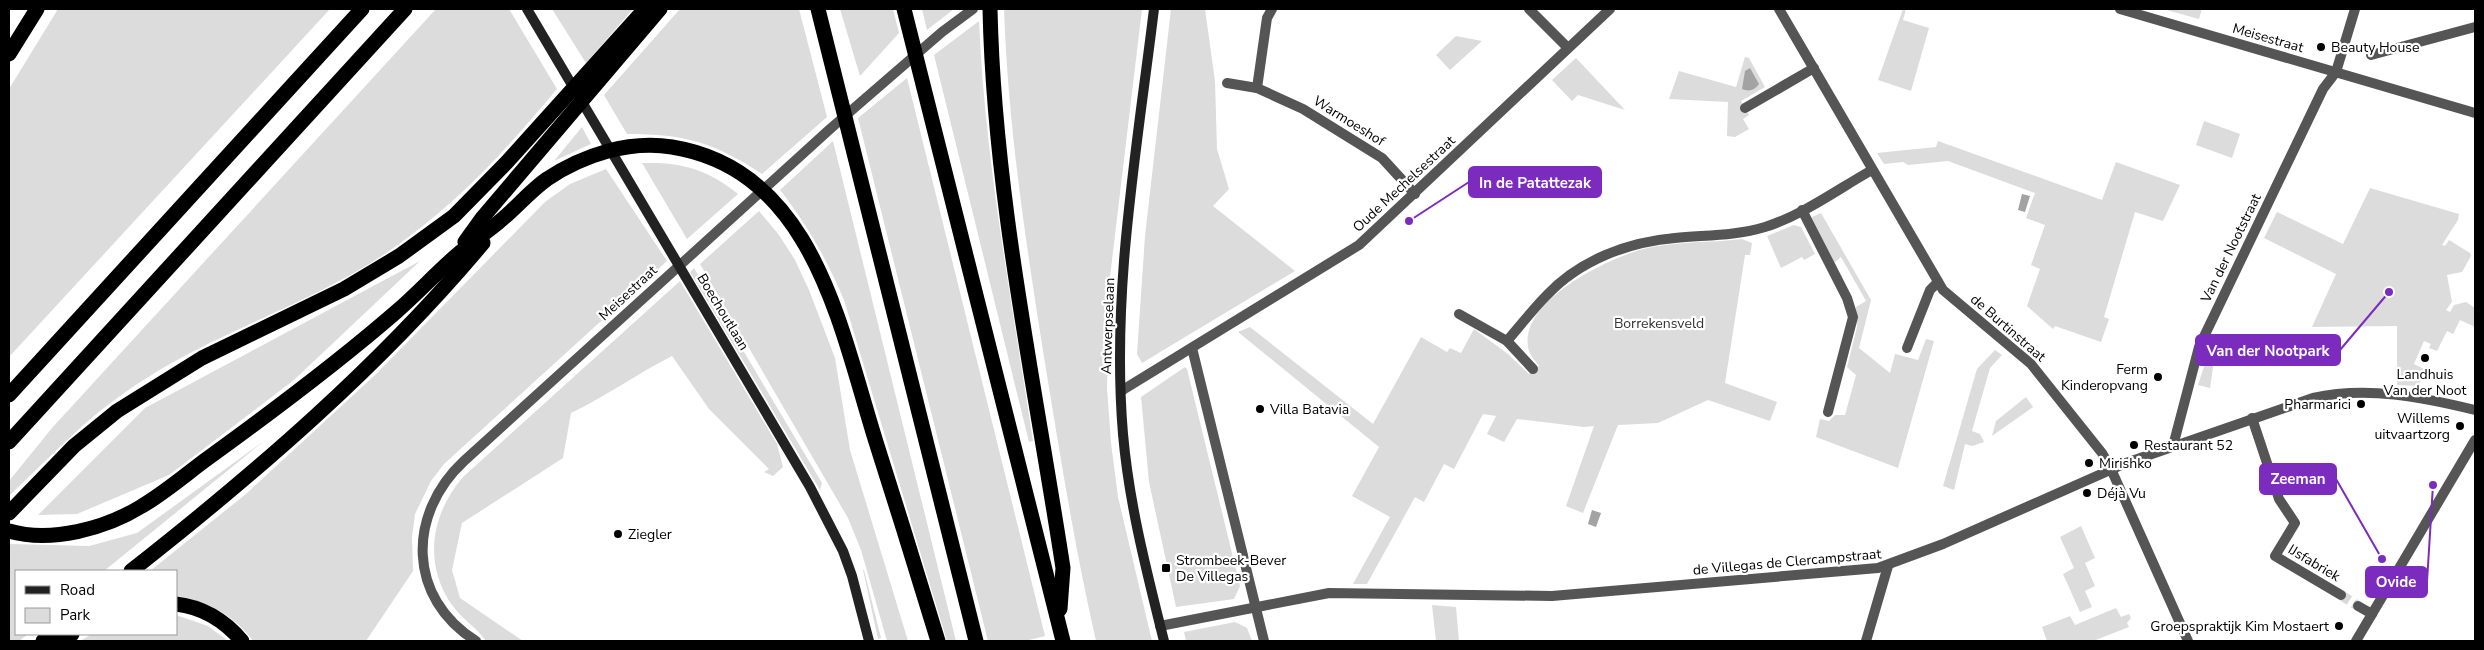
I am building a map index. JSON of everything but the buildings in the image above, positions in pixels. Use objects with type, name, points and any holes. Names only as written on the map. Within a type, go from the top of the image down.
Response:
[{"type":"highway","points":[[9,54],[37,9]]},
{"type":"highway","points":[[9,395],[362,9]]},
{"type":"highway","points":[[9,442],[405,9]]},
{"type":"highway","points":[[9,513],[74,446],[117,411],[202,358],[344,289],[399,256],[454,216],[508,162],[645,9]]},
{"type":"highway","points":[[458,254],[482,218],[660,9]]},
{"type":"highway","points":[[818,9],[976,641]]},
{"type":"highway","points":[[904,9],[1063,641]]},
{"type":"highway","points":[[990,9],[991,70],[1002,167],[1064,568],[1058,621]]},
{"type":"highway","points":[[9,531],[48,534],[80,532],[115,520],[141,507],[244,432],[398,311],[458,254],[547,180],[572,165],[613,149],[661,146],[689,150],[712,157],[735,169],[776,203],[807,245],[834,306],[938,641]]},
{"type":"highway","points":[[132,570],[205,513],[366,369],[442,291],[501,220]]},
{"type":"highway","points":[[178,605],[202,611],[214,617],[242,641]]},
{"type":"main road","name":"Boechoutlaan","points":[[526,9],[830,522],[852,576],[869,641]]},
{"type":"main road","name":"Antwerpselaan","points":[[1154,9],[1124,265],[1120,330],[1121,391],[1130,489],[1164,641]]},
{"type":"street","name":"Meisestraat","points":[[476,641],[453,625],[438,605],[429,587],[424,564],[422,543],[424,526],[434,498],[456,468],[885,80],[973,9]]},
{"type":"street","points":[[1257,88],[1267,18],[1272,9]]},
{"type":"street","points":[[1529,9],[1568,48]]},
{"type":"street","name":"Oude Mechelsestraat","points":[[1121,391],[1359,245],[1610,9]]},
{"type":"street","name":"de Burtinstraat","points":[[1779,9],[1938,282],[1944,290],[2031,364],[2102,453],[2111,469],[2188,641]]},
{"type":"street","name":"Meisestraat","points":[[2120,9],[2139,11],[2475,113]]},
{"type":"street","name":"Van der Nootstraat","points":[[2173,446],[2194,364],[2205,334],[2321,93],[2336,72],[2355,9]]},
{"type":"street","points":[[2371,55],[2475,27]]},
{"type":"street","points":[[1746,108],[1814,68]]},
{"type":"street","name":"Warmoeshof","points":[[1227,84],[1257,88],[1303,108],[1382,158],[1415,194]]},
{"type":"street","points":[[1508,341],[1556,286],[1604,255],[1658,240],[1746,232],[1766,226],[1802,210],[1872,170]]},
{"type":"street","points":[[1802,210],[1847,298],[1853,317],[1828,412]]},
{"type":"street","points":[[1906,348],[1930,290],[1938,282]]},
{"type":"street","points":[[1459,314],[1508,341],[1533,368]]},
{"type":"street","points":[[1192,348],[1264,641]]},
{"type":"street","name":"de Villegas de Clercampstraat","points":[[1160,626],[1328,593],[1552,596],[1888,566],[2111,469],[2313,398],[2340,392],[2416,396],[2475,410]]},
{"type":"street","name":"IJsfabriek","points":[[2252,418],[2279,499],[2295,523],[2275,556],[2341,595]]},
{"type":"street","points":[[2356,641],[2475,440]]},
{"type":"street","points":[[1866,641],[1888,566]]},
{"type":"street","points":[[2358,606],[2372,614]]},
{"type":"green space","points":[[58,9],[330,9],[9,357],[9,89]]},
{"type":"green space","points":[[436,9],[509,9],[557,89],[480,175],[438,213],[392,249],[366,266],[311,296],[196,350],[139,383],[112,402],[61,445],[9,496],[9,481],[52,428]]},
{"type":"green space","points":[[552,9],[633,9],[586,63]]},
{"type":"green space","points":[[680,9],[799,9],[827,117],[762,174],[728,154],[698,142],[666,136],[627,134],[604,95]]},
{"type":"green space","points":[[840,9],[893,9],[899,33],[860,76]]},
{"type":"green space","points":[[922,9],[954,9],[927,30]]},
{"type":"green space","points":[[1004,9],[1142,9],[1110,277],[1107,388],[1111,443],[1118,497],[1152,641],[1096,641],[1067,496],[1030,266],[1013,138]]},
{"type":"green space","points":[[1171,9],[1205,9],[1215,81],[1217,149],[1229,189],[1213,206],[1295,271],[1142,363],[1137,354],[1145,236]]},
{"type":"green space","points":[[1903,9],[1906,9],[1903,20],[1929,28],[1911,91],[1878,80]]},
{"type":"green space","points":[[2163,9],[2202,9],[2199,19]]},
{"type":"green space","points":[[979,21],[982,74],[993,179],[1033,441],[1029,442],[934,55]]},
{"type":"green space","points":[[1456,36],[1482,41],[1450,70],[1436,55]]},
{"type":"green space","points":[[1745,57],[1749,58],[1765,87],[1741,101],[1749,115],[1743,119],[1749,129],[1735,137],[1727,136],[1728,102],[1669,99],[1679,71],[1736,87]]},
{"type":"green space","points":[[1576,58],[1625,110],[1578,95],[1572,101],[1552,80]]},
{"type":"green space","points":[[907,78],[1045,636],[1025,641],[988,641],[858,118]]},
{"type":"green space","points":[[2204,121],[2240,134],[2232,158],[2196,145]]},
{"type":"green space","points":[[582,127],[591,144],[554,161]]},
{"type":"green space","points":[[833,141],[956,641],[947,641],[844,300],[816,243],[780,190]]},
{"type":"green space","points":[[1938,141],[2102,200],[2116,162],[2180,185],[2163,221],[2135,212],[2104,317],[2109,319],[2101,342],[2055,326],[2053,329],[2027,306],[2040,269],[2031,265],[2045,225],[2026,218],[2035,193],[1948,161],[1908,165],[1903,162],[1884,164],[1877,153],[1936,147]]},
{"type":"green space","points":[[642,163],[670,164],[693,169],[716,178],[738,194],[687,239]]},
{"type":"green space","points":[[606,169],[667,261],[444,464],[431,481],[415,514],[412,537],[413,571],[366,641],[253,641],[237,624],[219,611],[198,601],[178,596],[178,570],[151,570],[246,494],[375,375],[545,202],[570,184]]},
{"type":"green space","points":[[2370,188],[2459,214],[2458,220],[2442,245],[2445,246],[2449,240],[2470,253],[2471,256],[2462,272],[2447,275],[2452,302],[2446,310],[2450,312],[2454,305],[2466,302],[2475,308],[2475,327],[2460,320],[2453,334],[2447,331],[2437,351],[2429,348],[2431,344],[2424,341],[2414,364],[2426,370],[2418,386],[2397,385],[2397,326],[2312,327],[2336,274],[2264,238],[2277,212],[2343,244]]},
{"type":"green space","points":[[759,211],[779,235],[795,260],[809,290],[835,358],[850,450],[908,641],[887,641],[861,550],[848,518],[700,264]]},
{"type":"green space","points":[[1821,213],[1871,300],[1859,348],[1890,373],[1895,354],[1918,360],[1926,339],[1934,341],[1898,468],[1816,437],[1820,419],[1829,421],[1835,415],[1845,415],[1856,375],[1847,367],[1857,327],[1856,307],[1866,301],[1841,257],[1834,263],[1812,217]]},
{"type":"green space","points":[[1794,225],[1801,227],[1815,254],[1804,260],[1802,257],[1781,268],[1767,236]]},
{"type":"green space","name":"Borrekensveld","points":[[1742,239],[1752,243],[1750,255],[1745,255],[1725,383],[1777,402],[1770,421],[1708,400],[1658,423],[1618,425],[1583,513],[1566,506],[1594,426],[1584,427],[1517,419],[1504,442],[1487,434],[1496,416],[1483,414],[1454,469],[1444,464],[1424,502],[1415,497],[1367,584],[1353,584],[1390,517],[1352,496],[1379,447],[1238,332],[1250,327],[1373,424],[1421,337],[1447,352],[1450,348],[1461,353],[1474,329],[1508,354],[1529,374],[1539,366],[1528,347],[1529,330],[1538,313],[1569,284],[1609,262],[1643,249],[1655,246]]},
{"type":"green space","points":[[420,261],[294,380],[169,475],[77,514],[38,515],[145,408]]},
{"type":"green space","points":[[694,268],[822,483],[820,490],[690,272]]},
{"type":"green space","points":[[680,281],[777,444],[783,467],[773,476],[764,472],[769,469],[709,409],[672,356],[571,413],[563,458],[462,523],[452,570],[460,598],[523,641],[486,641],[452,605],[437,573],[434,556],[438,523],[452,491],[463,477]]},
{"type":"green space","points":[[1995,350],[2002,355],[1990,368],[1972,431],[1980,434],[1984,442],[1972,446],[1965,444],[1954,490],[1943,486],[1977,369]]},
{"type":"green space","points":[[2209,351],[2215,354],[2210,388],[2198,385]]},
{"type":"green space","points":[[1185,367],[1240,586],[1234,599],[1176,607],[1149,482],[1141,397]]},
{"type":"green space","points":[[2026,397],[2033,407],[1992,436],[1996,421]]},
{"type":"green space","points":[[264,441],[105,570],[15,570],[15,635],[27,635],[19,641],[9,641],[9,544],[89,546],[137,533]]},
{"type":"green space","points":[[2081,526],[2095,558],[2085,563],[2095,586],[2085,591],[2092,607],[2080,612],[2063,574],[2074,568],[2060,537]]},
{"type":"green space","points":[[863,570],[881,638],[878,639]]},
{"type":"green space","points":[[1432,605],[1456,607],[1459,641],[1436,641]]},
{"type":"green space","points":[[2116,608],[2121,617],[2129,614],[2131,618],[2127,623],[2129,627],[2093,641],[2047,641],[2042,627],[2070,616],[2075,625]]},
{"type":"green space","points":[[178,616],[208,626],[228,641],[80,641],[90,635],[178,635]]},
{"type":"green space","points":[[1235,622],[1247,628],[1252,641],[1186,641],[1184,632]]},
{"type":"shaded area","points":[[1750,68],[1759,84],[1752,90],[1745,90],[1742,89],[1745,71]]},
{"type":"shaded area","points":[[2022,194],[2030,196],[2025,212],[2018,210]]},
{"type":"shaded area","points":[[1592,510],[1601,513],[1596,527],[1588,524]]},
{"type":"tunnel","points":[[2341,595],[2358,606]]},
{"type":"place","name":"Beauty House","points":[[2321,47]]},
{"type":"place","name":"In de Patattezak","points":[[1409,221]]},
{"type":"place","name":"Van der Nootpark","points":[[2389,292]]},
{"type":"place","name":"Landhuis Van der Noot","points":[[2425,358]]},
{"type":"place","name":"Ferm Kinderopvang","points":[[2158,377]]},
{"type":"place","name":"Pharmarici","points":[[2361,404]]},
{"type":"place","name":"Villa Batavia","points":[[1260,409]]},
{"type":"place","name":"Willems uitvaartzorg","points":[[2460,426]]},
{"type":"place","name":"Restaurant 52","points":[[2134,445]]},
{"type":"place","name":"Mirishko","points":[[2089,463]]},
{"type":"place","name":"Ovide","points":[[2433,485]]},
{"type":"place","name":"Déjà Vu","points":[[2087,493]]},
{"type":"place","name":"Ziegler","points":[[618,534]]},
{"type":"place","name":"Zeeman","points":[[2382,559]]},
{"type":"place","name":"Strombeek-Bever De Villegas","points":[[1166,568]]},
{"type":"place","name":"Groepspraktijk Kim Mostaert","points":[[2339,626]]}]
